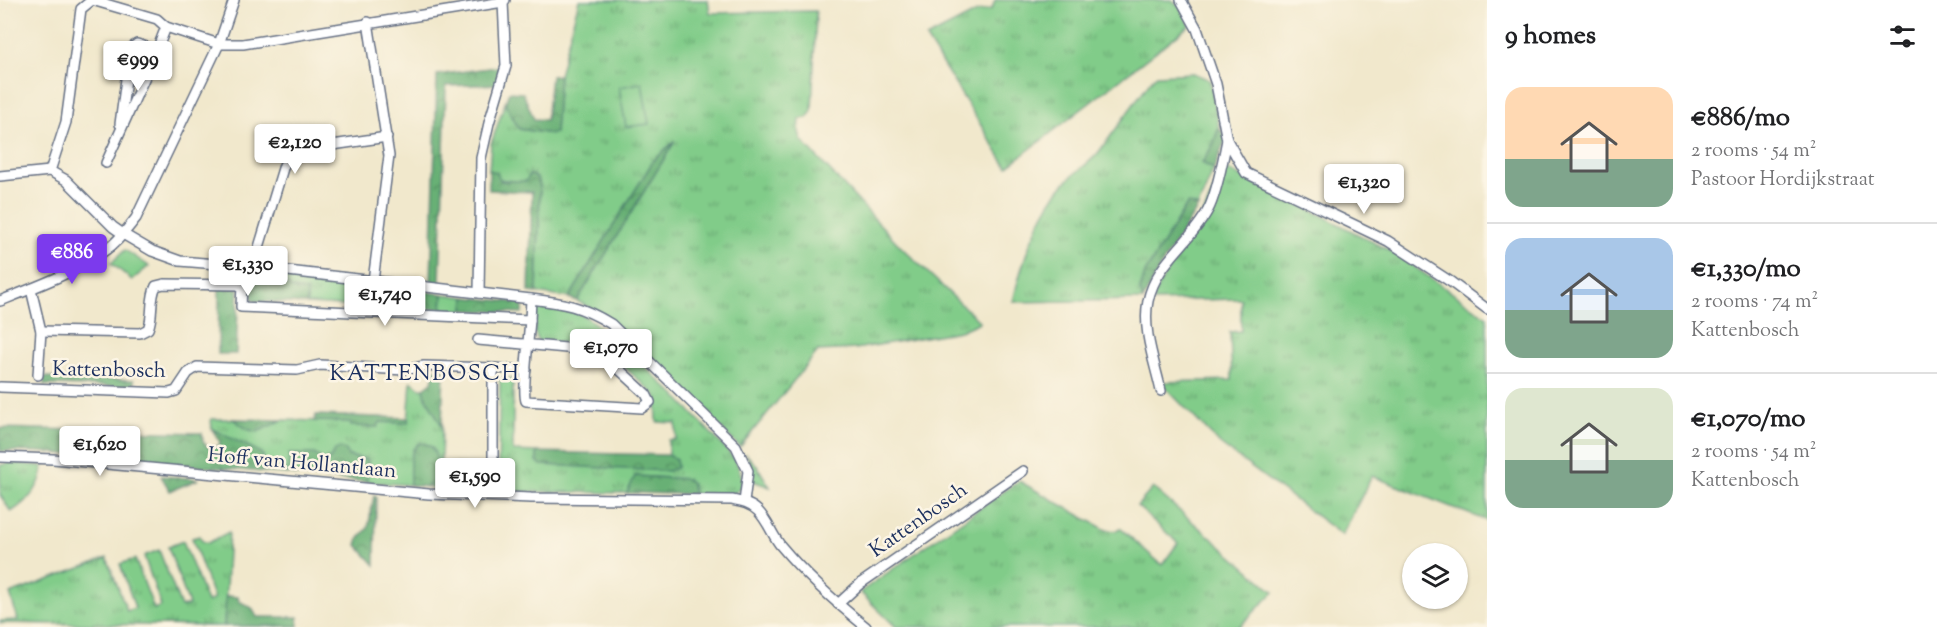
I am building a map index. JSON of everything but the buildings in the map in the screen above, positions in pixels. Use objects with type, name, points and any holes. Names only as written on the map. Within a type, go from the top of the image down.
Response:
[{"type":"street","points":[[74,0],[81,9]]},
{"type":"street","points":[[50,171],[66,122],[81,9],[92,0],[157,19],[166,27],[219,44],[243,44],[504,1],[507,66],[489,123],[481,158],[479,293]]},
{"type":"street","points":[[0,301],[71,270],[106,250],[136,218],[219,44],[234,0]]},
{"type":"street","points":[[1181,0],[1197,29],[1216,84],[1227,140],[1246,173]]},
{"type":"street","points":[[368,22],[389,156],[373,281]]},
{"type":"street","points":[[106,163],[166,27]]},
{"type":"street","points":[[118,135],[130,49],[137,44],[157,50]]},
{"type":"street","points":[[387,137],[305,148],[293,154],[284,165],[242,285],[242,308],[530,320]]},
{"type":"street","points":[[1161,391],[1147,323],[1148,302],[1156,277],[1166,261],[1196,228],[1208,210],[1227,140]]},
{"type":"street","points":[[1222,163],[1388,241],[1451,282],[1487,309]]},
{"type":"street","points":[[0,176],[50,171],[66,180],[123,234],[152,251],[180,261],[567,303],[591,311],[611,324],[736,446],[748,471],[744,502],[764,517],[779,543],[809,579],[866,627]]},
{"type":"street","name":"Kattenbosch","points":[[40,331],[140,333],[148,329],[152,322],[152,294],[156,286],[164,284],[242,285]]},
{"type":"street","name":"Kattenbosch","points":[[31,289],[40,331],[38,375]]},
{"type":"street","points":[[478,340],[529,344],[599,351],[646,394],[650,402],[642,408],[526,401],[523,396],[527,377],[526,370],[529,344],[531,299]]},
{"type":"street","name":"Kattenbosch","points":[[0,387],[169,393],[176,392],[188,373],[197,367],[297,370],[320,365],[404,370],[424,366],[526,370]]},
{"type":"street","points":[[493,368],[493,472]]},
{"type":"street","name":"Hoff van Hollantlaan","points":[[0,457],[53,459],[429,494],[744,502]]},
{"type":"street","name":"Kattenbosch","points":[[838,604],[861,583],[1023,471]]},
{"type":"green space","points":[[579,0],[708,0],[710,13],[816,11],[812,111],[807,118],[800,119],[801,140],[902,248],[980,322],[960,331],[855,349],[818,351],[740,447],[601,314],[577,301],[673,143],[664,150],[569,298],[537,293],[540,185],[499,179],[497,173],[489,170],[491,144],[505,103],[519,129],[555,133],[559,75]]},
{"type":"green space","points":[[995,0],[1172,0],[1180,7],[1190,25],[1007,167],[926,38],[977,12],[992,9]]},
{"type":"green space","points":[[138,47],[152,54],[141,78],[130,74],[133,50]]},
{"type":"green space","points":[[503,66],[502,84],[446,86],[440,283],[431,282],[437,75]]},
{"type":"green space","points":[[1193,73],[1210,80],[1219,127],[1213,145],[1202,163],[1214,169],[1198,207],[1188,203],[1145,273],[1140,290],[1143,300],[1013,302],[1032,240],[1046,209],[1055,196],[1068,180],[1098,153],[1153,78],[1157,75]]},
{"type":"green space","points":[[559,75],[555,133],[519,129],[505,103],[509,92],[523,93],[534,119],[546,120],[551,76]]},
{"type":"green space","points":[[642,83],[649,124],[626,127],[619,87]]},
{"type":"green space","points":[[1219,127],[1226,139],[1214,169],[1202,163],[1213,145]]},
{"type":"green space","points":[[675,141],[577,301],[569,298],[653,161]]},
{"type":"green space","points":[[1223,168],[1394,253],[1487,317],[1487,521],[1372,476],[1342,535],[1220,444],[1162,384],[1162,382],[1232,380],[1230,332],[1241,331],[1241,299],[1154,301],[1164,276],[1201,219]]},
{"type":"green space","points":[[489,170],[497,173],[501,181],[526,181],[530,174],[537,178],[540,185],[537,293],[529,292],[532,192],[489,190]]},
{"type":"green space","points":[[1188,203],[1198,207],[1160,267],[1143,300],[1140,290],[1145,273]]},
{"type":"green space","points":[[125,250],[149,266],[132,280],[111,263]]},
{"type":"green space","points":[[252,273],[285,277],[285,283],[290,287],[307,291],[307,304],[254,301],[252,299]]},
{"type":"green space","points":[[285,277],[372,286],[368,307],[307,304],[307,291],[290,287],[285,283]]},
{"type":"green space","points":[[372,286],[443,294],[442,309],[368,307]]},
{"type":"green space","points":[[219,288],[239,288],[236,354],[218,354]]},
{"type":"green space","points":[[443,294],[465,297],[464,310],[442,309]]},
{"type":"green space","points":[[465,297],[523,303],[522,313],[464,310]]},
{"type":"green space","points":[[536,304],[573,311],[586,317],[611,335],[679,399],[735,459],[742,478],[738,490],[734,493],[693,494],[692,484],[687,479],[636,476],[627,493],[488,491],[488,479],[498,478],[500,378],[513,379],[513,451],[537,452],[537,461],[676,459],[668,455],[668,440],[676,439],[676,423],[657,422],[656,396],[598,345],[538,341],[535,333]]},
{"type":"green space","points":[[435,369],[444,369],[442,426],[426,397],[424,388],[432,382]]},
{"type":"green space","points":[[44,377],[134,380],[134,387],[44,385]]},
{"type":"green space","points":[[411,381],[420,388],[424,388],[426,397],[442,426],[441,463],[413,449],[410,485],[367,482],[368,463],[366,459],[333,453],[330,459],[326,460],[290,454],[287,474],[262,472],[263,456],[260,452],[212,429],[211,419],[233,419],[247,429],[257,432],[282,420],[408,423]]},
{"type":"green space","points":[[316,415],[408,418],[408,423],[380,422],[378,427],[351,426],[350,422],[314,421]]},
{"type":"green space","points":[[233,419],[282,420],[257,432],[247,429]]},
{"type":"green space","points":[[0,428],[202,433],[203,442],[209,448],[219,446],[220,442],[212,429],[260,452],[263,456],[262,472],[41,452],[0,451]]},
{"type":"green space","points":[[420,443],[431,447],[438,463],[489,465],[488,491],[481,490],[479,478],[474,475],[443,475],[426,487],[410,485],[411,456]]},
{"type":"green space","points":[[340,448],[346,450],[348,456],[368,460],[367,482],[287,474],[289,454],[314,454],[330,459],[335,450]]},
{"type":"green space","points":[[537,452],[668,455],[676,459],[677,468],[668,471],[541,465],[537,461]]},
{"type":"green space","points":[[745,453],[757,466],[770,487],[753,481]]},
{"type":"green space","points":[[9,463],[43,466],[40,481],[33,493],[11,512],[0,495],[0,465]]},
{"type":"green space","points":[[443,475],[478,476],[481,490],[426,487]]},
{"type":"green space","points":[[161,476],[199,479],[170,491]]},
{"type":"green space","points":[[635,476],[687,479],[692,484],[693,494],[627,493]]},
{"type":"green space","points":[[1019,481],[1106,530],[1116,531],[1120,528],[1162,565],[1178,543],[1137,506],[1153,488],[1274,592],[1239,627],[896,627],[860,592]]},
{"type":"green space","points":[[374,495],[376,496],[375,565],[357,545],[359,538],[368,528]]},
{"type":"green space","points":[[229,532],[224,626],[0,623],[0,621],[18,620],[10,594],[107,558],[127,611],[135,608],[120,564],[135,559],[154,609],[161,606],[144,556],[159,550],[181,607],[189,605],[168,547],[183,541],[207,602],[214,599],[192,538],[200,536],[202,541],[208,543]]},
{"type":"green space","points":[[226,596],[238,597],[239,601],[252,608],[257,617],[298,617],[299,626],[224,626]]},
{"type":"district","name":"KATTENBOSCH","points":[[425,375]]}]
